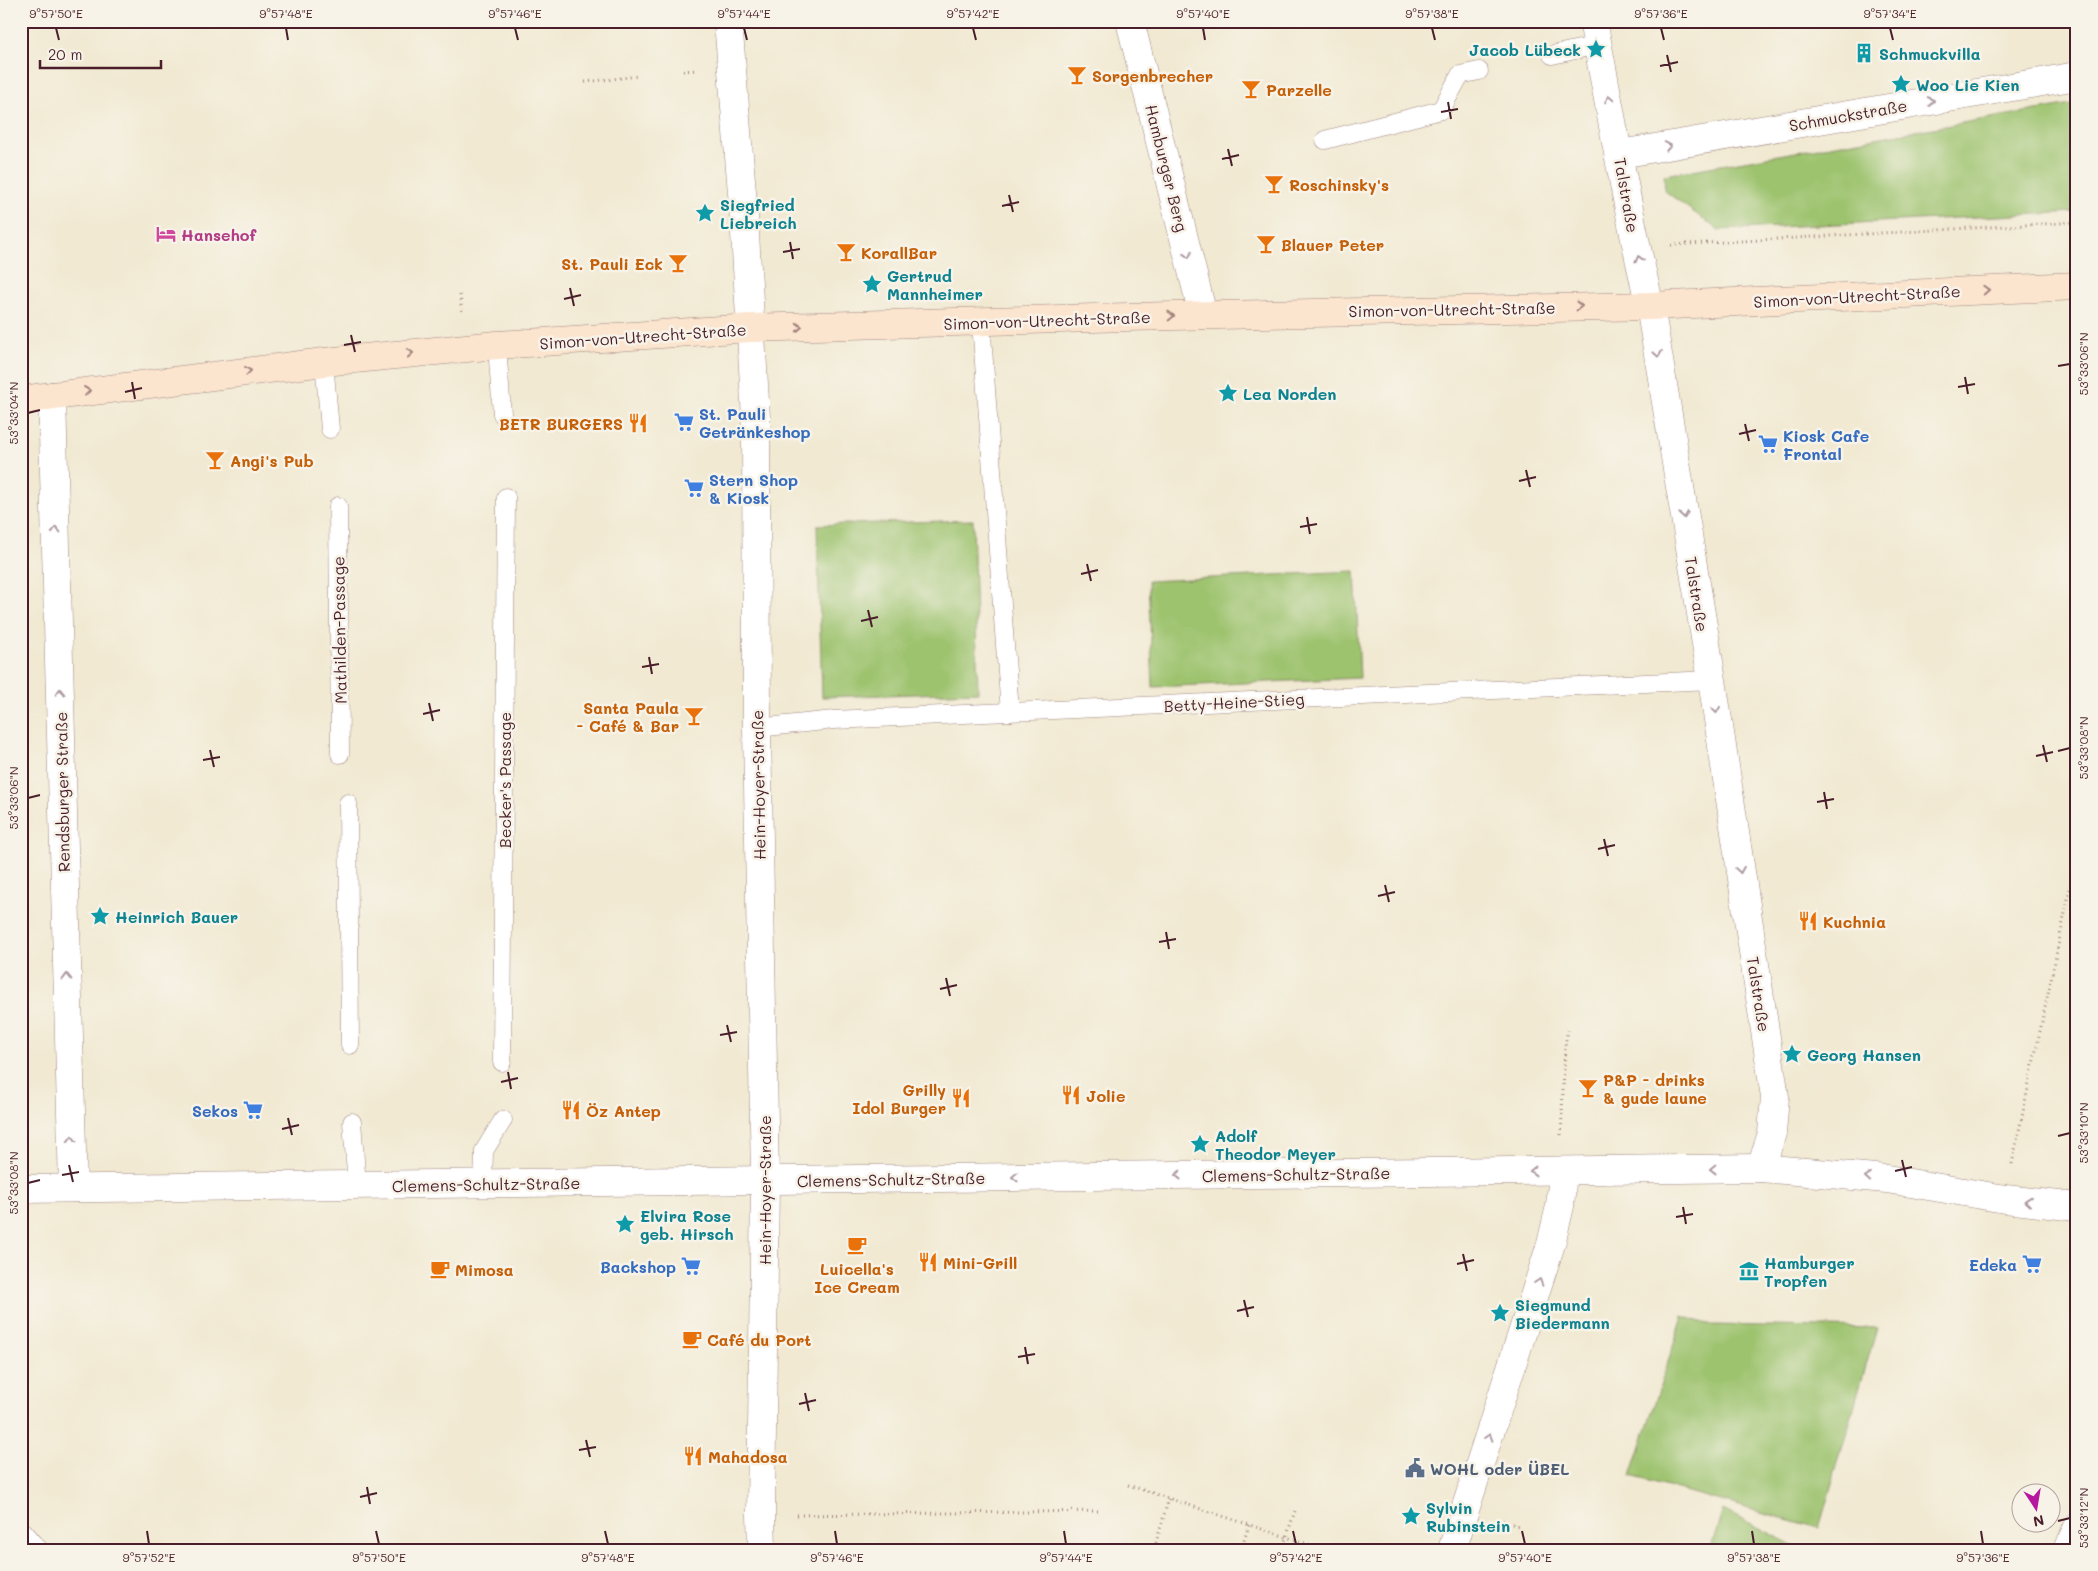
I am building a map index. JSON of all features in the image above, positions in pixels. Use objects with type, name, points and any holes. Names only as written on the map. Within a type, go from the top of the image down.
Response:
[{"type":"main road","name":"Simon-von-Utrecht-Straße","points":[[21,400],[324,362],[497,345],[750,328],[1203,315],[1650,306],[2077,286]]},
{"type":"street","name":"Hein-Hoyer-Straße","points":[[728,21],[744,217],[756,418],[757,728],[765,1180],[762,1550]]},
{"type":"street","name":"Hamburger Berg","points":[[1130,21],[1203,315]]},
{"type":"street","name":"Talstraße","points":[[1595,33],[1620,154],[1636,246],[1650,306],[1712,680],[1722,761],[1775,1096],[1772,1133],[1761,1168]]},
{"type":"street","name":"Schmuckstraße","points":[[1620,154],[2077,76]]},
{"type":"street","name":"Rendsburger Straße","points":[[52,396],[73,1188]]},
{"type":"street","name":"Clemens-Schultz-Straße","points":[[21,1189],[1761,1168],[1887,1179],[2005,1199],[2077,1207]]},
{"type":"street","points":[[1452,1550],[1551,1244],[1560,1206],[1562,1171]]},
{"type":"street","points":[[2068,1550],[2077,1528]]},
{"type":"street","points":[[21,1536],[33,1550]]},
{"type":"lane","points":[[1552,55],[1595,33]]},
{"type":"lane","points":[[1325,140],[1441,110],[1460,75],[1479,71]]},
{"type":"lane","points":[[980,322],[1010,712]]},
{"type":"lane","points":[[497,345],[502,414]]},
{"type":"lane","points":[[324,362],[330,430]]},
{"type":"lane","name":"Becker's Passage","points":[[502,1062],[506,497]]},
{"type":"lane","name":"Mathilden-Passage","points":[[338,506],[340,754]]},
{"type":"lane","name":"Betty-Heine-Stieg","points":[[757,728],[834,720],[1712,680]]},
{"type":"lane","points":[[348,803],[350,1046]]},
{"type":"lane","points":[[483,1184],[484,1151],[503,1120]]},
{"type":"lane","points":[[352,1122],[357,1185]]},
{"type":"path","points":[[586,82],[639,76]]},
{"type":"path","points":[[1636,246],[2077,222]]},
{"type":"path","points":[[2005,1199],[2077,856]]},
{"type":"path","points":[[1562,1171],[1565,1046],[1568,1030]]},
{"type":"path","points":[[1128,1485],[1326,1550]]},
{"type":"path","points":[[1156,1543],[1169,1498]]},
{"type":"path","points":[[1282,1550],[1296,1508]]},
{"type":"path","points":[[761,1514],[827,1516],[1099,1510]]},
{"type":"path","points":[[1241,1550],[1249,1524]]},
{"type":"path","points":[[1584,1547],[1593,1550]]},
{"type":"green space","points":[[2077,103],[2077,212],[1718,230],[1665,191],[1664,175]]},
{"type":"green space","points":[[973,520],[978,692],[822,697],[817,525]]},
{"type":"green space","points":[[1355,571],[1360,678],[1153,687],[1148,581]]},
{"type":"green space","points":[[1683,1316],[1710,1325],[1877,1328],[1819,1528],[1631,1476]]},
{"type":"green space","points":[[1723,1510],[1802,1550],[1710,1550]]},
{"type":"place","name":"Jacob Lübeck","points":[[1596,49]]},
{"type":"place","name":"Schmuckvilla","points":[[1864,53]]},
{"type":"place","name":"Sorgenbrecher","points":[[1077,75]]},
{"type":"place","name":"Woo Lie Kien","points":[[1901,84]]},
{"type":"place","name":"Parzelle","points":[[1251,89]]},
{"type":"place","name":"Roschinsky's","points":[[1274,184]]},
{"type":"place","name":"Siegfried Liebreich","points":[[705,213]]},
{"type":"place","name":"Hansehof","points":[[166,234]]},
{"type":"place","name":"Blauer Peter","points":[[1266,244]]},
{"type":"place","name":"KorallBar","points":[[846,252]]},
{"type":"place","name":"St. Pauli Eck","points":[[678,263]]},
{"type":"place","name":"Gertrud Mannheimer","points":[[872,284]]},
{"type":"place","name":"Lea Norden","points":[[1228,393]]},
{"type":"place","name":"St. Pauli Getränkeshop","points":[[684,422]]},
{"type":"place","name":"BETR BURGERS","points":[[638,423]]},
{"type":"place","name":"Kiosk Cafe Frontal","points":[[1768,444]]},
{"type":"place","name":"Angi's Pub","points":[[215,460]]},
{"type":"place","name":"Stern Shop & Kiosk","points":[[694,488]]},
{"type":"place","name":"Santa Paula - Café & Bar","points":[[694,716]]},
{"type":"place","name":"Heinrich Bauer","points":[[100,916]]},
{"type":"place","name":"Kuchnia","points":[[1808,921]]},
{"type":"place","name":"Georg Hansen","points":[[1792,1054]]},
{"type":"place","name":"P&P - drinks & gude laune","points":[[1588,1088]]},
{"type":"place","name":"Jolie","points":[[1071,1095]]},
{"type":"place","name":"Grilly Idol Burger","points":[[961,1098]]},
{"type":"place","name":"Sekos","points":[[253,1110]]},
{"type":"place","name":"Öz Antep","points":[[571,1110]]},
{"type":"place","name":"Adolf Theodor Meyer","points":[[1200,1144]]},
{"type":"place","name":"Elvira Rose geb. Hirsch","points":[[625,1224]]},
{"type":"place","name":"Luicella's Ice Cream","points":[[857,1245]]},
{"type":"place","name":"Mini-Grill","points":[[928,1262]]},
{"type":"place","name":"Edeka","points":[[2032,1264]]},
{"type":"place","name":"Backshop","points":[[691,1266]]},
{"type":"place","name":"Mimosa","points":[[440,1269]]},
{"type":"place","name":"Hamburger Tropfen","points":[[1749,1271]]},
{"type":"place","name":"Siegmund Biedermann","points":[[1500,1313]]},
{"type":"place","name":"Café du Port","points":[[692,1339]]},
{"type":"place","name":"Mahadosa","points":[[693,1456]]},
{"type":"place","name":"WOHL oder ÜBEL","points":[[1415,1468]]},
{"type":"place","name":"Sylvin Rubinstein","points":[[1411,1516]]}]
